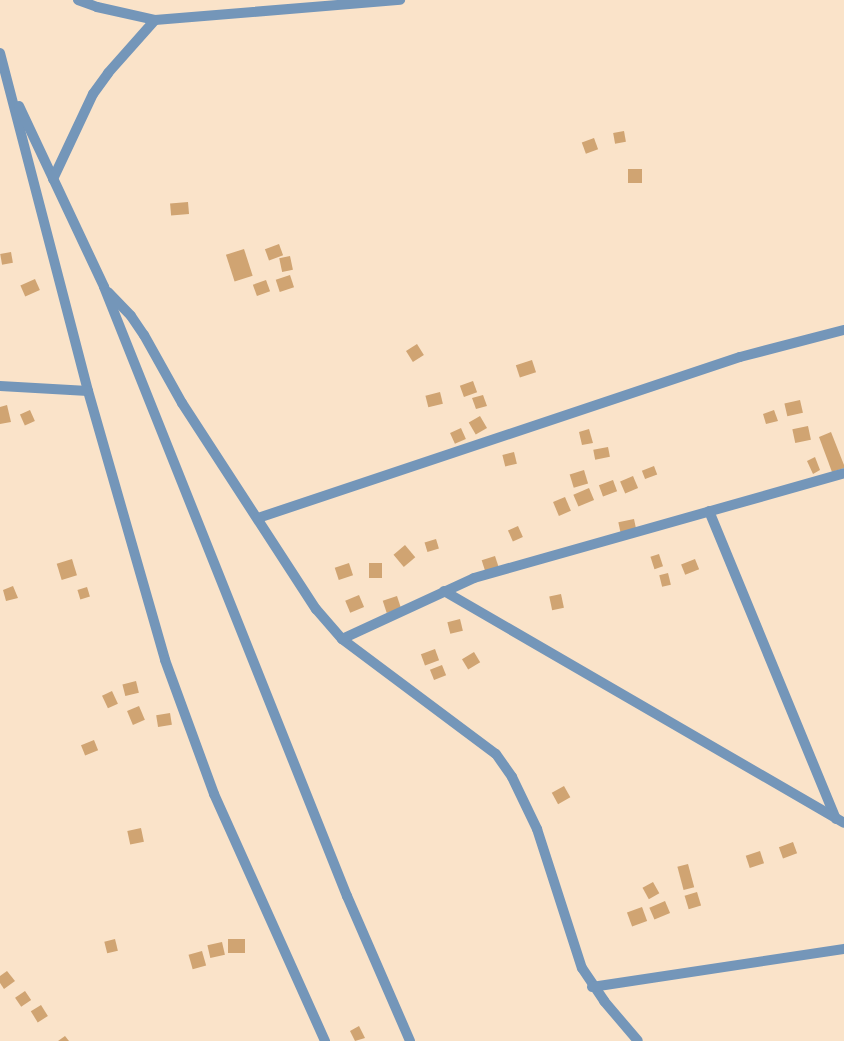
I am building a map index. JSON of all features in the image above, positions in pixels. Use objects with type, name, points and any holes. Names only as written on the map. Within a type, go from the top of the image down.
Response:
[{"type":"street","points":[[78,0],[97,8],[155,20],[400,0]]},
{"type":"street","points":[[53,179],[93,94],[108,73],[155,20]]},
{"type":"street","points":[[0,53],[88,392],[165,660],[214,794],[325,1041]]},
{"type":"street","points":[[7,80],[104,288],[347,896],[410,1041]]},
{"type":"street","points":[[104,288],[131,316],[144,335],[182,403],[258,518],[316,610],[342,639],[496,754],[512,777],[537,829],[582,968],[592,987],[638,1041]]},
{"type":"street","points":[[258,518],[740,357],[844,330]]},
{"type":"street","points":[[0,386],[88,392]]},
{"type":"street","points":[[342,639],[474,578],[844,473]]},
{"type":"street","points":[[709,511],[840,821]]},
{"type":"street","points":[[444,591],[840,821]]},
{"type":"street","points":[[592,987],[844,949]]},
{"type":"building","points":[[624,131],[626,142],[615,144],[613,133]]},
{"type":"building","points":[[594,138],[598,149],[586,154],[582,142]]},
{"type":"building","points":[[628,169],[642,169],[642,183],[628,183]]},
{"type":"building","points":[[188,202],[189,214],[171,216],[170,204]]},
{"type":"building","points":[[279,244],[283,255],[269,260],[265,249]]},
{"type":"building","points":[[244,249],[253,276],[235,282],[226,255]]},
{"type":"building","points":[[11,252],[13,263],[2,265],[0,254]]},
{"type":"building","points":[[290,256],[293,270],[282,272],[279,258]]},
{"type":"building","points":[[290,275],[294,287],[280,292],[276,280]]},
{"type":"building","points":[[35,279],[40,290],[25,296],[20,286]]},
{"type":"building","points":[[266,280],[270,291],[257,296],[253,285]]},
{"type":"building","points":[[417,344],[424,355],[413,362],[406,351]]},
{"type":"building","points":[[532,360],[536,372],[520,378],[516,365]]},
{"type":"building","points":[[473,381],[477,392],[464,397],[460,386]]},
{"type":"building","points":[[440,392],[443,404],[428,407],[425,396]]},
{"type":"building","points":[[483,395],[487,406],[476,409],[472,398]]},
{"type":"building","points":[[800,400],[803,413],[787,416],[784,404]]},
{"type":"building","points":[[7,405],[11,422],[0,424],[0,407]]},
{"type":"building","points":[[30,410],[35,421],[25,425],[20,414]]},
{"type":"building","points":[[774,410],[778,421],[766,424],[763,414]]},
{"type":"building","points":[[480,416],[487,428],[476,435],[469,422]]},
{"type":"building","points":[[808,426],[811,440],[795,443],[792,429]]},
{"type":"building","points":[[461,428],[466,439],[455,444],[450,433]]},
{"type":"building","points":[[589,429],[593,443],[582,445],[579,432]]},
{"type":"building","points":[[831,432],[844,465],[844,468],[832,472],[819,437]]},
{"type":"building","points":[[608,447],[610,457],[595,460],[593,450]]},
{"type":"building","points":[[514,452],[517,464],[505,467],[502,455]]},
{"type":"building","points":[[815,457],[820,470],[813,474],[807,461]]},
{"type":"building","points":[[654,466],[657,474],[645,479],[642,471]]},
{"type":"building","points":[[584,470],[588,483],[574,488],[570,474]]},
{"type":"building","points":[[633,476],[638,488],[625,493],[620,481]]},
{"type":"building","points":[[613,480],[617,491],[603,496],[599,485]]},
{"type":"building","points":[[589,488],[594,500],[578,507],[573,495]]},
{"type":"building","points":[[565,497],[571,511],[559,516],[553,502]]},
{"type":"building","points":[[634,519],[637,533],[621,536],[618,522]]},
{"type":"building","points":[[518,526],[523,537],[513,541],[508,530]]},
{"type":"building","points":[[436,539],[439,549],[427,552],[425,543]]},
{"type":"building","points":[[405,545],[415,557],[404,567],[394,555]]},
{"type":"building","points":[[659,554],[663,566],[654,569],[650,557]]},
{"type":"building","points":[[495,556],[499,568],[486,573],[482,560]]},
{"type":"building","points":[[72,559],[77,575],[62,580],[57,564]]},
{"type":"building","points":[[695,559],[699,569],[685,575],[681,565]]},
{"type":"building","points":[[349,563],[353,575],[339,580],[335,568]]},
{"type":"building","points":[[369,563],[382,563],[382,578],[369,578]]},
{"type":"building","points":[[668,573],[671,585],[662,587],[659,575]]},
{"type":"building","points":[[13,586],[18,598],[6,601],[3,590]]},
{"type":"building","points":[[87,587],[90,597],[80,599],[77,590]]},
{"type":"building","points":[[561,594],[564,608],[552,610],[549,596]]},
{"type":"building","points":[[359,595],[364,607],[350,613],[345,601]]},
{"type":"building","points":[[397,596],[401,608],[387,613],[383,601]]},
{"type":"building","points":[[460,619],[463,631],[450,634],[447,622]]},
{"type":"building","points":[[435,649],[439,660],[425,665],[421,654]]},
{"type":"building","points":[[474,652],[480,662],[468,669],[462,659]]},
{"type":"building","points":[[442,665],[446,675],[434,680],[430,670]]},
{"type":"building","points":[[136,681],[139,693],[125,696],[122,684]]},
{"type":"building","points":[[112,691],[118,704],[108,708],[102,696]]},
{"type":"building","points":[[139,706],[145,720],[133,725],[127,711]]},
{"type":"building","points":[[170,713],[172,725],[158,727],[156,715]]},
{"type":"building","points":[[94,740],[98,750],[85,755],[81,745]]},
{"type":"building","points":[[564,786],[570,797],[558,804],[552,793]]},
{"type":"building","points":[[141,828],[144,842],[130,845],[127,831]]},
{"type":"building","points":[[793,842],[797,853],[783,858],[779,847]]},
{"type":"building","points":[[760,851],[764,863],[750,868],[746,856]]},
{"type":"building","points":[[688,864],[694,887],[684,890],[677,867]]},
{"type":"building","points":[[653,882],[659,893],[649,899],[643,888]]},
{"type":"building","points":[[697,892],[701,905],[689,909],[685,896]]},
{"type":"building","points":[[665,901],[670,913],[654,920],[649,908]]},
{"type":"building","points":[[642,907],[647,921],[632,927],[627,912]]},
{"type":"building","points":[[115,939],[118,951],[107,953],[104,942]]},
{"type":"building","points":[[228,939],[245,939],[245,953],[228,953]]},
{"type":"building","points":[[222,942],[225,955],[210,958],[207,945]]},
{"type":"building","points":[[202,951],[206,965],[193,969],[189,955]]},
{"type":"building","points":[[7,971],[15,981],[4,989],[0,983],[0,976]]},
{"type":"building","points":[[25,991],[31,1000],[21,1007],[15,998]]},
{"type":"building","points":[[41,1005],[48,1016],[38,1022],[31,1011]]},
{"type":"building","points":[[359,1026],[365,1038],[355,1041],[350,1031]]},
{"type":"building","points":[[65,1036],[69,1041],[58,1041]]}]
